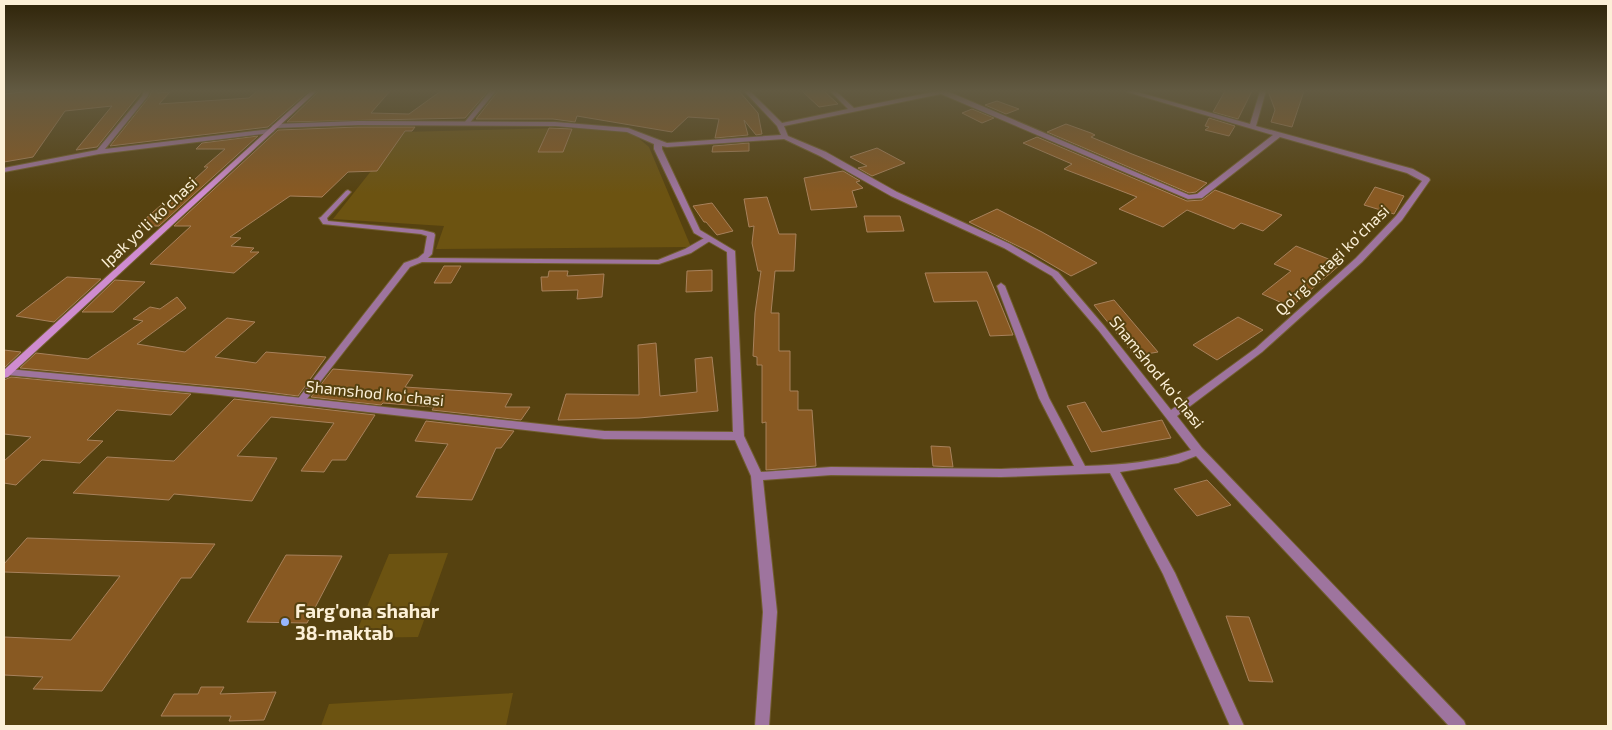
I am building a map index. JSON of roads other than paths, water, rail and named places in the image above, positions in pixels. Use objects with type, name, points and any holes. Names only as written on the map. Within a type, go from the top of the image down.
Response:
[{"type":"main road","name":"Ipak yo'li ko'chasi","points":[[6,373],[276,125]]},
{"type":"street","points":[[99,152],[121,125]]},
{"type":"street","points":[[4,170],[99,152],[273,128],[323,125]]},
{"type":"street","points":[[568,125],[628,130],[667,145],[785,137],[780,125]]},
{"type":"street","points":[[1021,125],[1188,197],[1199,196],[1279,134]]},
{"type":"street","name":"Qoʻrgʻontagi koʻchasi","points":[[1170,416],[1259,350],[1359,260],[1399,218],[1426,180],[1410,171],[1246,125]]},
{"type":"street","name":"Shamshod koʻchasi","points":[[757,476],[832,471],[1000,473],[1113,469],[1178,459],[1198,451],[1102,329],[1055,274],[1007,246],[894,194],[823,154],[785,137]]},
{"type":"street","points":[[658,143],[658,149],[697,231],[708,239],[723,244],[731,251],[739,436],[757,476],[770,612],[762,726]]},
{"type":"street","points":[[1001,286],[1044,398],[1082,470]]},
{"type":"street","name":"Shamshod koʻchasi","points":[[6,373],[211,391],[604,435],[739,436]]},
{"type":"street","points":[[1198,451],[1459,726]]},
{"type":"street","points":[[1113,469],[1169,573],[1238,726]]},
{"type":"lane","points":[[348,192],[323,218],[325,223],[422,232],[431,235],[428,254],[421,260]]},
{"type":"lane","points":[[300,402],[407,265],[421,260],[658,262],[688,251],[708,239]]},
{"type":"place","name":"Farg'ona shahar 38-maktab","points":[[285,622]]}]
